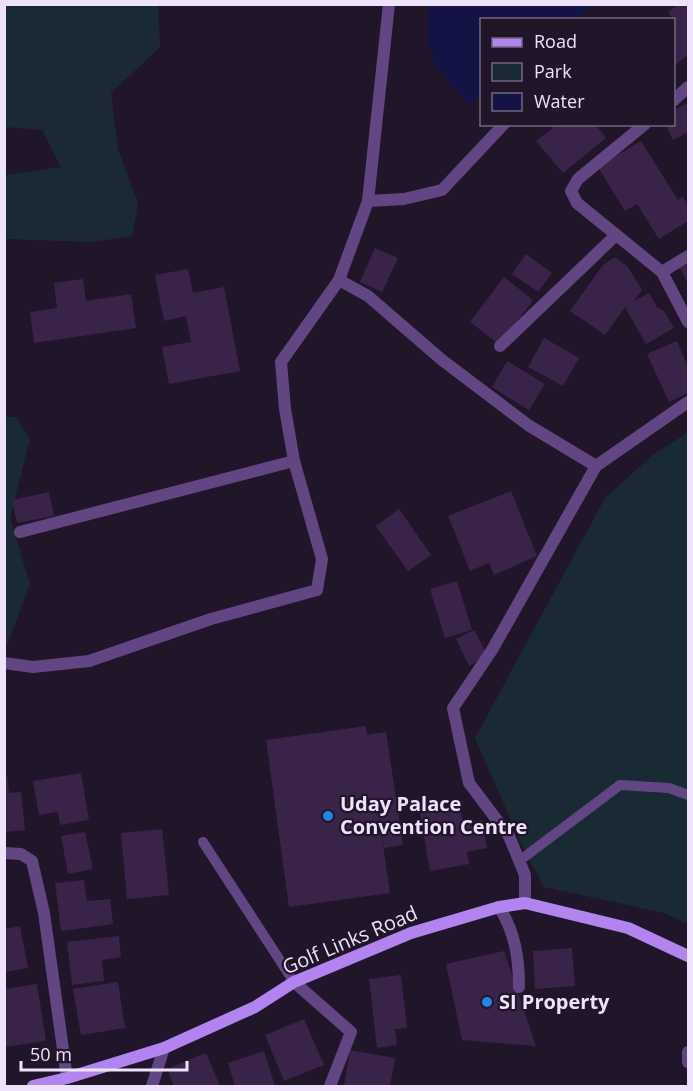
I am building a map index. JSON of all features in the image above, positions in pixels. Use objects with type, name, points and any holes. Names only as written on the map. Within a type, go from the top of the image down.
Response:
[{"type":"street","points":[[4,663],[33,667],[88,661],[211,618],[317,590],[322,559],[294,460],[285,409],[281,362],[339,280],[368,201],[389,4]]},
{"type":"street","points":[[675,99],[688,87]]},
{"type":"street","points":[[368,201],[404,200],[442,190],[502,126]]},
{"type":"street","points":[[643,126],[578,179],[571,191],[577,203],[662,272],[688,322]]},
{"type":"street","points":[[500,346],[615,236]]},
{"type":"street","points":[[662,272],[688,256]]},
{"type":"street","points":[[339,280],[368,296],[442,360],[528,425],[596,466]]},
{"type":"street","points":[[525,903],[525,875],[509,836],[469,783],[453,708],[492,650],[596,466],[688,402]]},
{"type":"street","points":[[20,532],[294,460]]},
{"type":"street","points":[[4,853],[21,854],[32,861],[44,913],[68,1078]]},
{"type":"street","name":"Golf Links Road","points":[[33,1086],[68,1078],[164,1048],[255,1007],[294,982],[411,933],[499,907],[525,903],[628,928],[688,956]]},
{"type":"street","points":[[499,907],[508,921],[514,939],[519,964],[519,987]]},
{"type":"street","points":[[294,982],[351,1032],[330,1086]]},
{"type":"street","points":[[152,1086],[164,1048]]},
{"type":"street","points":[[688,1052],[688,1062]]},
{"type":"lane","points":[[519,861],[620,785],[669,788],[688,795]]},
{"type":"lane","points":[[203,842],[294,982]]},
{"type":"green space","points":[[5,4],[158,5],[160,47],[111,93],[118,149],[138,204],[132,236],[92,242],[5,239],[5,175],[61,167],[42,130],[5,127]]},
{"type":"green space","points":[[4,417],[16,417],[30,439],[10,518],[30,584],[5,650]]},
{"type":"green space","points":[[688,432],[688,924],[664,913],[544,887],[521,843],[475,738],[605,498],[653,455]]},
{"type":"water","points":[[428,4],[593,5],[579,18],[480,18],[480,97],[469,105],[435,65],[428,42]]},
{"type":"building","points":[[679,4],[688,4],[688,55],[675,65],[675,18],[668,12]]},
{"type":"building","points":[[688,103],[688,132],[673,140],[666,126],[675,126],[675,110]]},
{"type":"building","points":[[552,126],[597,126],[606,138],[563,173],[536,141],[553,128]]},
{"type":"building","points":[[641,141],[678,200],[683,197],[688,206],[688,221],[659,239],[637,204],[625,211],[598,167]]},
{"type":"building","points":[[375,248],[398,258],[382,292],[360,282]]},
{"type":"building","points":[[526,254],[552,273],[538,292],[512,274]]},
{"type":"building","points":[[615,257],[628,267],[642,290],[633,302],[649,293],[674,328],[646,344],[625,307],[605,335],[570,311],[603,265]]},
{"type":"building","points":[[688,264],[688,284],[680,268]]},
{"type":"building","points":[[188,269],[193,293],[224,287],[240,371],[169,384],[162,347],[191,342],[186,316],[164,321],[155,275]]},
{"type":"building","points":[[504,277],[533,300],[500,345],[470,322]]},
{"type":"building","points":[[83,279],[86,301],[131,294],[136,328],[34,343],[30,312],[57,308],[54,283]]},
{"type":"building","points":[[544,338],[579,358],[563,386],[528,367]]},
{"type":"building","points":[[677,341],[688,367],[688,393],[669,402],[647,354]]},
{"type":"building","points":[[507,361],[545,384],[529,410],[492,387]]},
{"type":"building","points":[[511,491],[537,556],[494,575],[489,563],[470,571],[448,516]]},
{"type":"building","points":[[49,492],[54,516],[17,523],[12,500]]},
{"type":"building","points":[[399,509],[431,555],[408,571],[376,526]]},
{"type":"building","points":[[457,581],[472,630],[445,638],[430,589]]},
{"type":"building","points":[[474,630],[488,656],[469,666],[456,639]]},
{"type":"building","name":"Uday Palace Convention Centre","points":[[366,726],[367,735],[386,732],[403,845],[384,848],[378,811],[390,893],[289,907],[266,740]]},
{"type":"building","points":[[81,773],[89,820],[60,825],[58,812],[39,815],[33,781]]},
{"type":"building","points":[[4,775],[7,775],[9,793],[21,792],[25,830],[6,832]]},
{"type":"building","points":[[460,806],[463,824],[482,820],[487,848],[467,852],[469,864],[430,871],[420,813]]},
{"type":"building","points":[[162,829],[169,895],[127,899],[121,833]]},
{"type":"building","points":[[85,832],[93,869],[68,874],[61,836]]},
{"type":"building","points":[[84,880],[87,901],[110,899],[113,924],[61,931],[55,883]]},
{"type":"building","points":[[20,926],[28,968],[4,972],[4,929]]},
{"type":"building","points":[[119,936],[121,957],[102,960],[104,981],[72,985],[67,942]]},
{"type":"building","points":[[572,948],[575,986],[535,989],[533,951]]},
{"type":"building","name":"SI Property","points":[[504,951],[536,1046],[462,1040],[446,964]]},
{"type":"building","points":[[401,975],[407,1028],[395,1029],[397,1045],[377,1048],[369,979]]},
{"type":"building","points":[[118,982],[125,1028],[81,1035],[73,989]]},
{"type":"building","points":[[37,984],[46,1041],[4,1047],[4,989]]},
{"type":"building","points":[[304,1019],[324,1065],[284,1081],[265,1035]]},
{"type":"building","points":[[350,1050],[395,1058],[390,1086],[344,1085]]},
{"type":"building","points":[[264,1051],[275,1086],[235,1086],[228,1063]]},
{"type":"building","points":[[206,1053],[220,1086],[174,1086],[167,1069]]},
{"type":"place","name":"Uday Palace Convention Centre","points":[[328,816]]},
{"type":"place","name":"SI Property","points":[[487,1002]]}]
